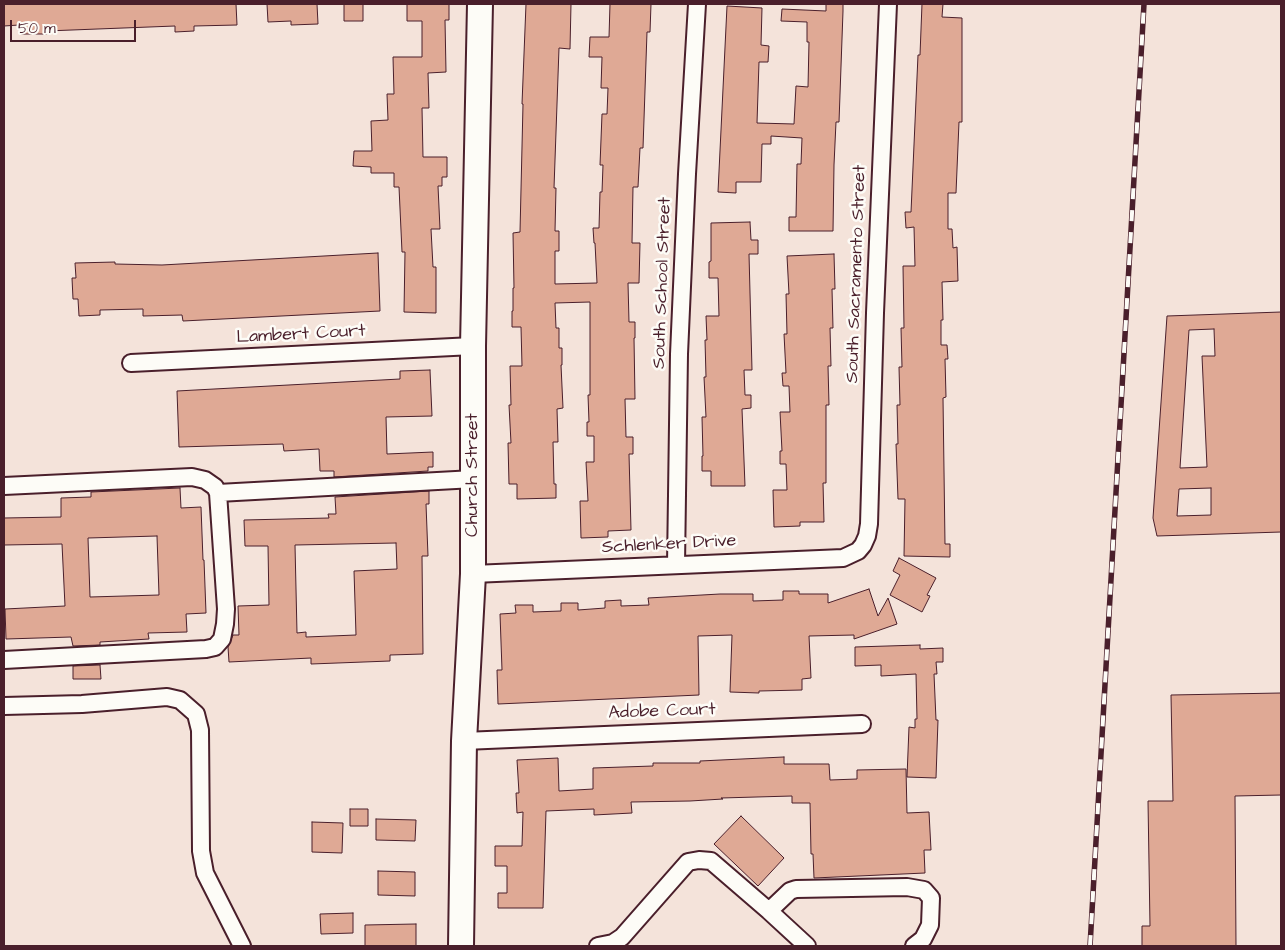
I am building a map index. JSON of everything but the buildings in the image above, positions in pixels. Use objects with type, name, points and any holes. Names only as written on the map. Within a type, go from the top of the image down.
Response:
[{"type":"street","name":"Church Street","points":[[462,946],[464,741],[473,574],[473,346],[480,4]]},
{"type":"street","name":"South School Street","points":[[676,565],[680,334],[697,4]]},
{"type":"street","name":"South Sacramento Street","points":[[862,545],[867,536],[869,524],[875,303],[888,4]]},
{"type":"street","name":"Lambert Court","points":[[130,363],[473,346]]},
{"type":"street","points":[[4,486],[192,477],[205,480],[218,493],[226,608],[222,640],[215,647],[4,660]]},
{"type":"street","points":[[218,493],[474,479]]},
{"type":"street","name":"Schlenker Drive","points":[[473,574],[843,558],[858,551],[862,545]]},
{"type":"street","points":[[4,706],[82,704],[167,697],[180,700],[196,714],[200,730],[202,851],[205,873],[242,946]]},
{"type":"street","name":"Adobe Court","points":[[464,741],[862,724]]},
{"type":"street","points":[[598,946],[613,942],[622,937],[688,862],[699,860],[711,862],[807,946]]},
{"type":"street","points":[[769,911],[790,891],[796,889],[907,887],[924,890],[931,898],[930,925],[923,940],[914,946]]},
{"type":"railway","points":[[1090,946],[1144,4]]}]
